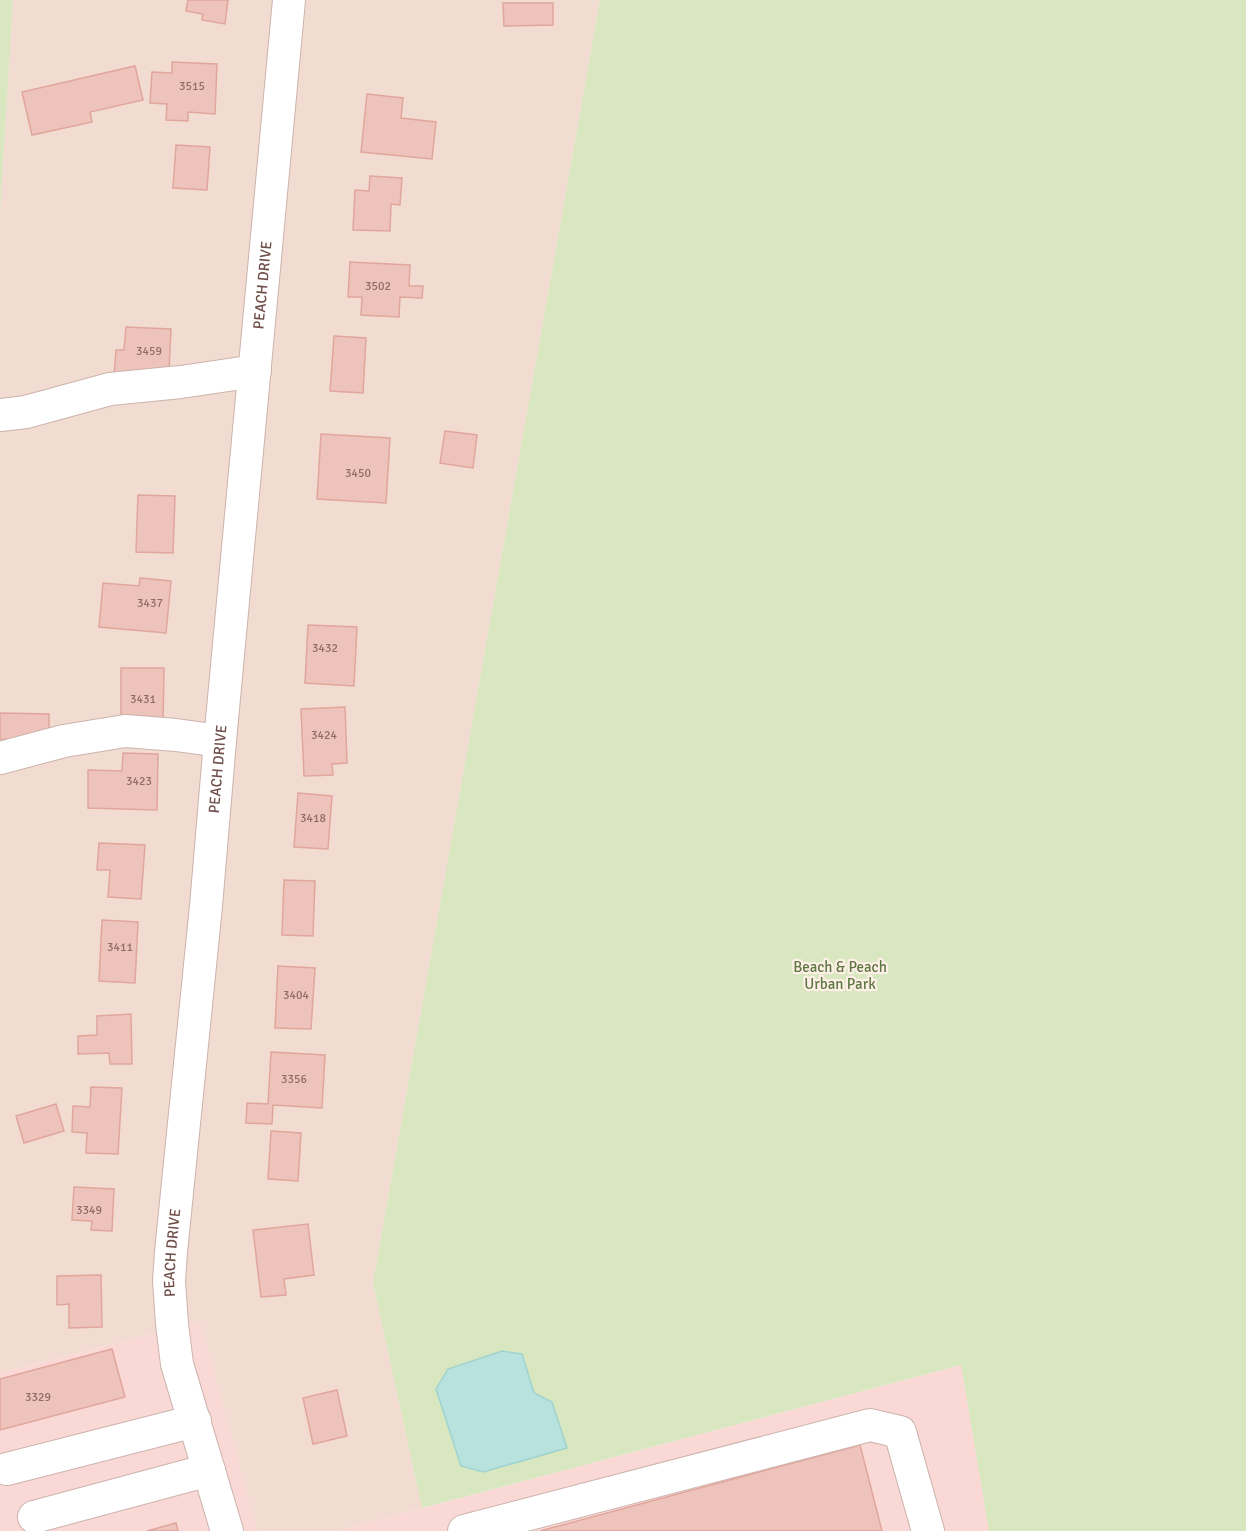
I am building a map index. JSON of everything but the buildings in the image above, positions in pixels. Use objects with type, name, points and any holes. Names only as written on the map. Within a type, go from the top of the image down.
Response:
[{"type":"street","name":"PEACH DRIVE","points":[[227,1531],[177,1364],[169,1281],[206,906],[289,0]]},
{"type":"street","points":[[0,415],[27,412],[110,389],[255,372]]},
{"type":"street","points":[[0,758],[64,741],[125,732],[220,741]]},
{"type":"street","points":[[7,1469],[195,1421]]},
{"type":"street","points":[[464,1531],[870,1425],[900,1432],[928,1531]]},
{"type":"street","points":[[34,1517],[209,1470]]},
{"type":"shaded area","points":[[13,0],[600,0],[373,1283],[422,1508],[337,1531],[257,1531],[199,1322],[0,1373],[0,212]]},
{"type":"shaded area","points":[[200,1322],[257,1531],[0,1531],[0,1373]]},
{"type":"shaded area","points":[[962,1365],[989,1531],[337,1531]]},
{"type":"green space","points":[[0,0],[13,0],[0,212]]},
{"type":"green space","name":"Beach & Peach Urban Park","points":[[600,0],[1246,0],[1246,1531],[989,1531],[961,1365],[422,1508],[373,1283]]},
{"type":"water","points":[[502,1351],[522,1354],[534,1393],[552,1402],[567,1448],[483,1472],[461,1466],[436,1389],[448,1369]]}]
